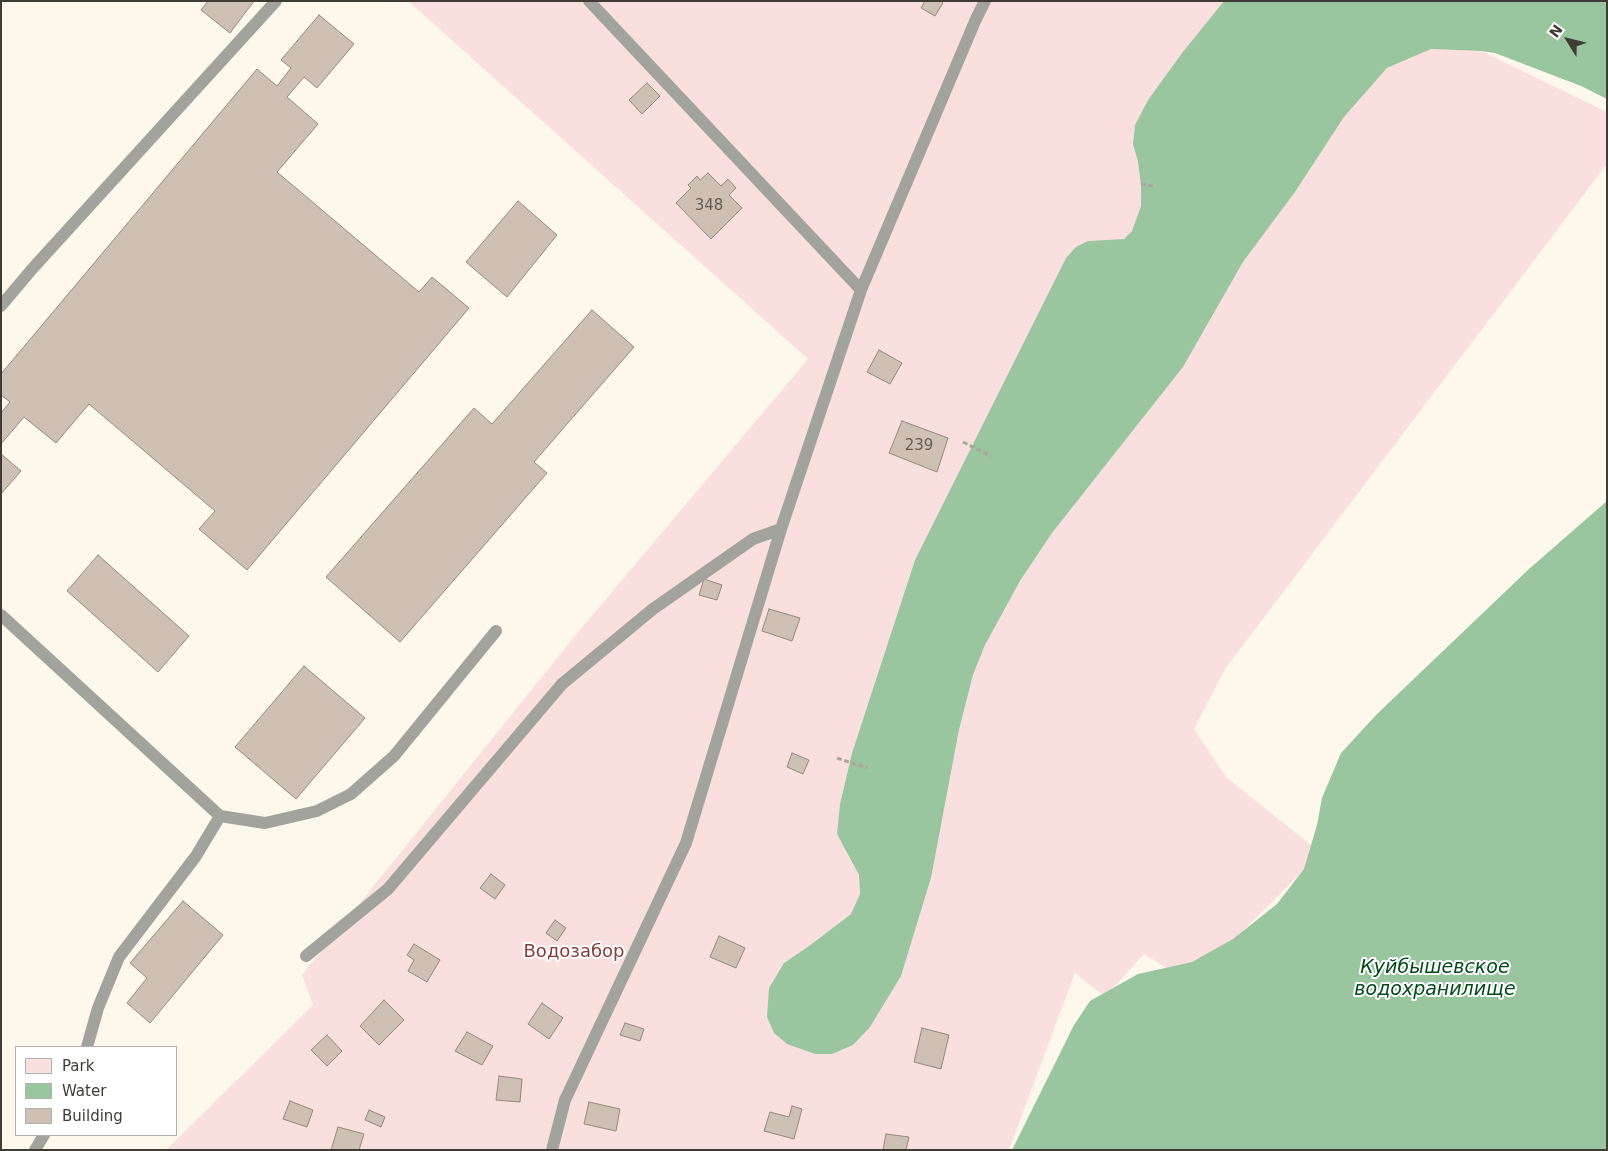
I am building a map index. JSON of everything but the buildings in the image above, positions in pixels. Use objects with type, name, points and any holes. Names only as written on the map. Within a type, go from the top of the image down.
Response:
[{"type":"lane","points":[[1,306],[276,1]]},
{"type":"lane","points":[[589,1],[861,290]]},
{"type":"lane","points":[[552,1150],[565,1100],[686,844],[781,529],[861,290],[976,18],[985,1]]},
{"type":"lane","points":[[306,956],[388,889],[562,684],[652,609],[753,540],[781,529]]},
{"type":"lane","points":[[1,615],[220,816],[265,823],[317,810],[351,794],[394,756],[496,631]]},
{"type":"lane","points":[[87,1046],[98,1008],[119,957],[196,856],[220,816]]},
{"type":"lane","points":[[35,1150],[43,1136]]},
{"type":"path","points":[[1141,184],[1154,186]]},
{"type":"path","points":[[963,442],[991,456]]},
{"type":"path","points":[[837,758],[868,768]]},
{"type":"green space","name":"Водозабор","points":[[408,1],[1224,1],[1182,53],[1148,100],[1135,125],[1133,144],[1138,162],[1141,206],[1132,231],[1124,239],[1088,241],[1066,258],[915,560],[852,753],[840,804],[837,834],[859,875],[860,894],[851,914],[784,963],[901,976],[931,878],[959,731],[973,675],[985,645],[1020,581],[1052,533],[1183,367],[1243,262],[1295,192],[1344,117],[1387,68],[1431,49],[1481,51],[1607,112],[1607,164],[1225,669],[1194,729],[1226,777],[1321,853],[1191,983],[1144,954],[1105,997],[1075,973],[1009,1150],[166,1150],[313,1005],[302,975],[574,637],[808,359]]},
{"type":"water","points":[[1224,1],[1607,1],[1607,99],[1581,86],[1495,53],[1431,49],[1387,68],[1344,117],[1295,192],[1243,262],[1183,367],[1052,533],[1020,581],[985,645],[973,675],[959,730],[931,878],[901,976],[870,1027],[853,1045],[832,1054],[815,1054],[787,1044],[774,1033],[767,1017],[769,988],[784,963],[851,914],[860,894],[859,875],[837,834],[840,804],[852,753],[915,560],[1066,258],[1076,247],[1088,241],[1124,239],[1132,231],[1141,206],[1138,162],[1133,144],[1135,125],[1148,100],[1182,53]]},
{"type":"water","name":"Куйбышевское водохранилище","points":[[1607,501],[1607,1150],[1012,1150],[1074,1025],[1090,1001],[1138,974],[1192,962],[1233,939],[1277,904],[1304,869],[1317,825],[1322,798],[1341,753],[1377,714],[1529,569]]}]
